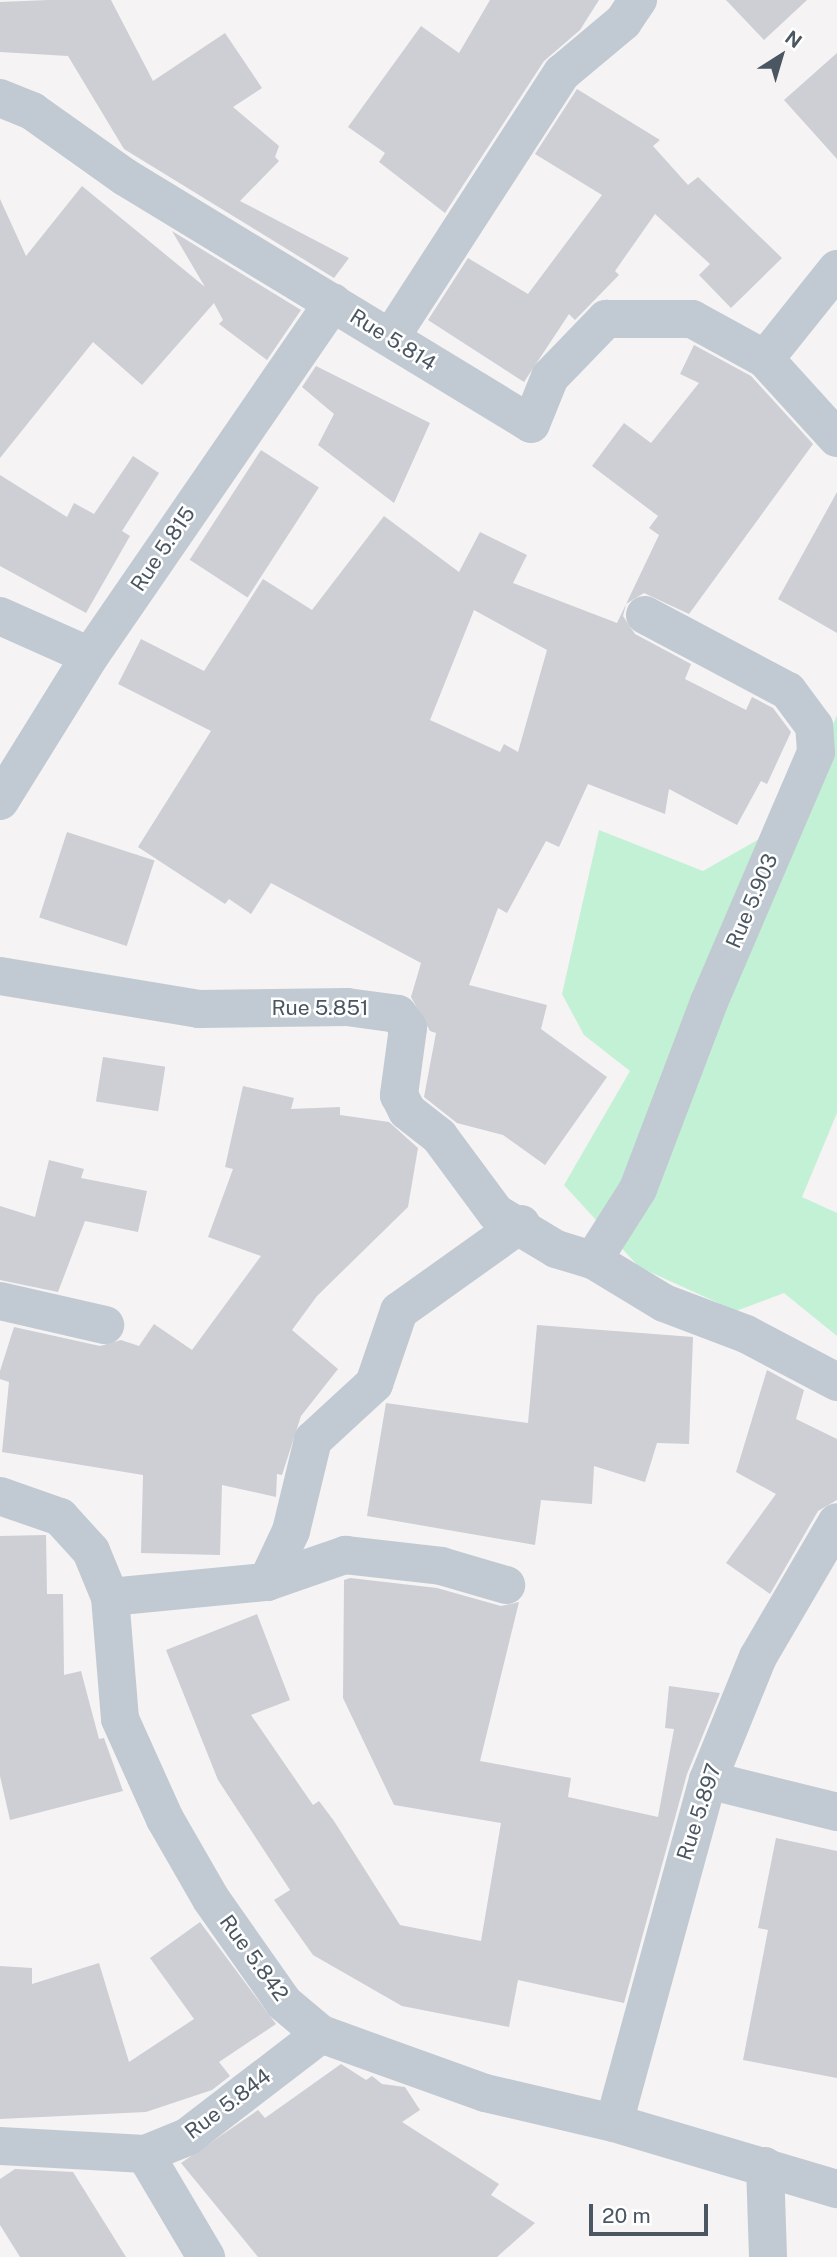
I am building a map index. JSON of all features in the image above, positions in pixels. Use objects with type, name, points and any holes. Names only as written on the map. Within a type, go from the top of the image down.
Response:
[{"type":"street","points":[[391,337],[562,73],[623,22],[638,0]]},
{"type":"street","name":"Rue 5.814","points":[[0,98],[32,111],[125,177],[531,424],[550,377],[606,319],[692,319],[765,359]]},
{"type":"street","points":[[837,269],[765,359],[837,438]]},
{"type":"street","name":"Rue 5.815","points":[[0,801],[90,656],[333,302]]},
{"type":"street","name":"Rue 5.903","points":[[593,1260],[643,1178],[709,1002],[816,752],[814,726],[788,691],[645,615]]},
{"type":"street","points":[[0,616],[90,656]]},
{"type":"street","name":"Rue 5.851","points":[[0,976],[199,1009],[382,1007],[398,1014],[408,1028],[399,1095],[407,1111],[439,1136],[496,1213],[521,1224],[555,1249],[593,1260],[664,1303],[746,1334],[837,1382]]},
{"type":"street","points":[[267,1582],[291,1531],[313,1440],[374,1384],[400,1311],[521,1224]]},
{"type":"street","points":[[0,1301],[105,1325]]},
{"type":"street","name":"Rue 5.842","points":[[0,1496],[60,1517],[91,1550],[110,1597],[120,1719],[165,1819],[211,1899],[284,2003],[321,2034],[485,2093],[614,2123],[837,2189]]},
{"type":"street","name":"Rue 5.897","points":[[614,2123],[708,1780],[758,1657],[837,1522]]},
{"type":"street","points":[[110,1597],[267,1582],[345,1555],[441,1566],[506,1585]]},
{"type":"street","points":[[708,1780],[837,1812]]},
{"type":"street","name":"Rue 5.844","points":[[0,2146],[145,2154],[187,2137],[321,2034]]},
{"type":"street","points":[[145,2154],[206,2257]]},
{"type":"street","points":[[765,2166],[768,2257]]},
{"type":"green space","points":[[837,715],[837,1113],[802,1197],[837,1213],[837,1336],[784,1293],[736,1311],[639,1267],[564,1185],[630,1071],[584,1035],[562,994],[599,830],[703,871],[794,819]]},
{"type":"building","points":[[111,0],[153,81],[225,33],[262,88],[233,107],[279,146],[275,157],[279,161],[240,201],[349,258],[334,278],[124,149],[68,56],[0,52],[0,2]]},
{"type":"building","points":[[490,0],[599,0],[580,30],[544,61],[445,213],[379,162],[385,153],[348,127],[421,26],[459,53]]},
{"type":"building","points":[[726,0],[807,0],[764,40]]},
{"type":"building","points":[[837,53],[837,159],[784,100]]},
{"type":"building","points":[[577,89],[660,140],[653,146],[688,185],[698,177],[782,258],[731,308],[699,275],[710,264],[655,214],[615,271],[619,275],[575,320],[569,314],[524,382],[428,320],[468,258],[528,294],[602,195],[535,154]]},
{"type":"building","points":[[82,186],[205,287],[172,231],[301,310],[267,360],[219,324],[223,320],[214,303],[142,385],[93,342],[0,458],[0,199],[26,256]]},
{"type":"building","points":[[694,345],[751,376],[813,444],[689,614],[644,593],[626,604],[659,535],[649,528],[658,516],[592,466],[624,423],[651,443],[699,383],[680,374]]},
{"type":"building","points":[[316,366],[430,423],[394,503],[318,445],[334,414],[302,387]]},
{"type":"building","points":[[261,450],[319,488],[248,597],[190,560]]},
{"type":"building","points":[[133,456],[159,473],[122,531],[130,536],[86,613],[0,566],[0,475],[67,517],[74,503],[94,514]]},
{"type":"building","points":[[837,492],[837,633],[778,599]]},
{"type":"building","points":[[384,516],[459,572],[480,532],[527,555],[513,583],[617,623],[626,604],[623,616],[635,634],[691,664],[685,679],[746,710],[752,697],[773,708],[791,732],[767,784],[761,781],[737,825],[669,789],[665,814],[588,784],[559,847],[546,841],[507,913],[498,908],[469,985],[547,1005],[541,1029],[607,1077],[545,1165],[503,1135],[457,1123],[424,1097],[436,1033],[430,1031],[411,997],[421,963],[271,883],[251,914],[229,899],[225,904],[138,847],[211,731],[118,684],[141,639],[204,671],[263,579],[312,610]],"holes":[[[474,610],[547,650],[518,752],[504,744],[500,752],[430,720]]]},
{"type":"building","points":[[67,832],[154,860],[127,946],[39,918]]},
{"type":"building","points":[[103,1057],[165,1067],[158,1111],[96,1101]]},
{"type":"building","points":[[243,1086],[294,1098],[291,1109],[340,1107],[340,1115],[389,1122],[418,1148],[408,1207],[317,1296],[292,1330],[338,1369],[301,1416],[282,1475],[277,1474],[276,1497],[222,1485],[220,1555],[141,1553],[143,1475],[2,1452],[9,1382],[0,1379],[0,1371],[14,1327],[100,1346],[121,1340],[139,1346],[154,1324],[192,1350],[261,1256],[208,1237],[233,1169],[225,1167]]},
{"type":"building","points":[[49,1160],[84,1169],[81,1178],[147,1191],[138,1232],[85,1221],[58,1292],[0,1280],[0,1206],[35,1217]]},
{"type":"building","points":[[537,1325],[693,1337],[689,1444],[657,1443],[645,1482],[594,1466],[592,1504],[541,1500],[535,1545],[367,1516],[386,1403],[528,1423]]},
{"type":"building","points":[[767,1370],[804,1390],[796,1419],[837,1439],[837,1500],[818,1511],[770,1594],[726,1563],[776,1494],[736,1472]]},
{"type":"building","points":[[46,1535],[47,1594],[63,1594],[64,1675],[81,1671],[99,1739],[104,1738],[123,1791],[10,1820],[0,1776],[0,1536]]},
{"type":"building","points":[[350,1578],[437,1588],[501,1606],[519,1602],[480,1761],[571,1778],[568,1797],[658,1817],[674,1729],[665,1728],[669,1686],[720,1693],[687,1774],[624,2003],[518,1980],[509,2027],[402,2006],[313,1955],[274,1900],[290,1890],[218,1780],[166,1650],[257,1614],[290,1700],[251,1715],[313,1805],[319,1801],[334,1821],[400,1925],[481,1941],[501,1823],[394,1805],[343,1698],[344,1580]]},
{"type":"building","points":[[776,1838],[837,1851],[837,2078],[743,2060],[768,1930],[758,1928]]},
{"type":"building","points":[[200,1922],[276,2024],[219,2062],[230,2076],[212,2090],[146,2112],[0,2119],[0,1966],[32,1968],[32,1984],[99,1963],[129,2062],[194,2019],[150,1958]]},
{"type":"building","points":[[341,2064],[366,2080],[372,2076],[382,2084],[405,2087],[420,2110],[402,2122],[499,2184],[491,2195],[535,2223],[497,2257],[258,2257],[181,2163],[258,2110],[265,2118]]},
{"type":"building","points":[[15,2169],[73,2172],[126,2257],[20,2257],[0,2225],[0,2179]]}]
